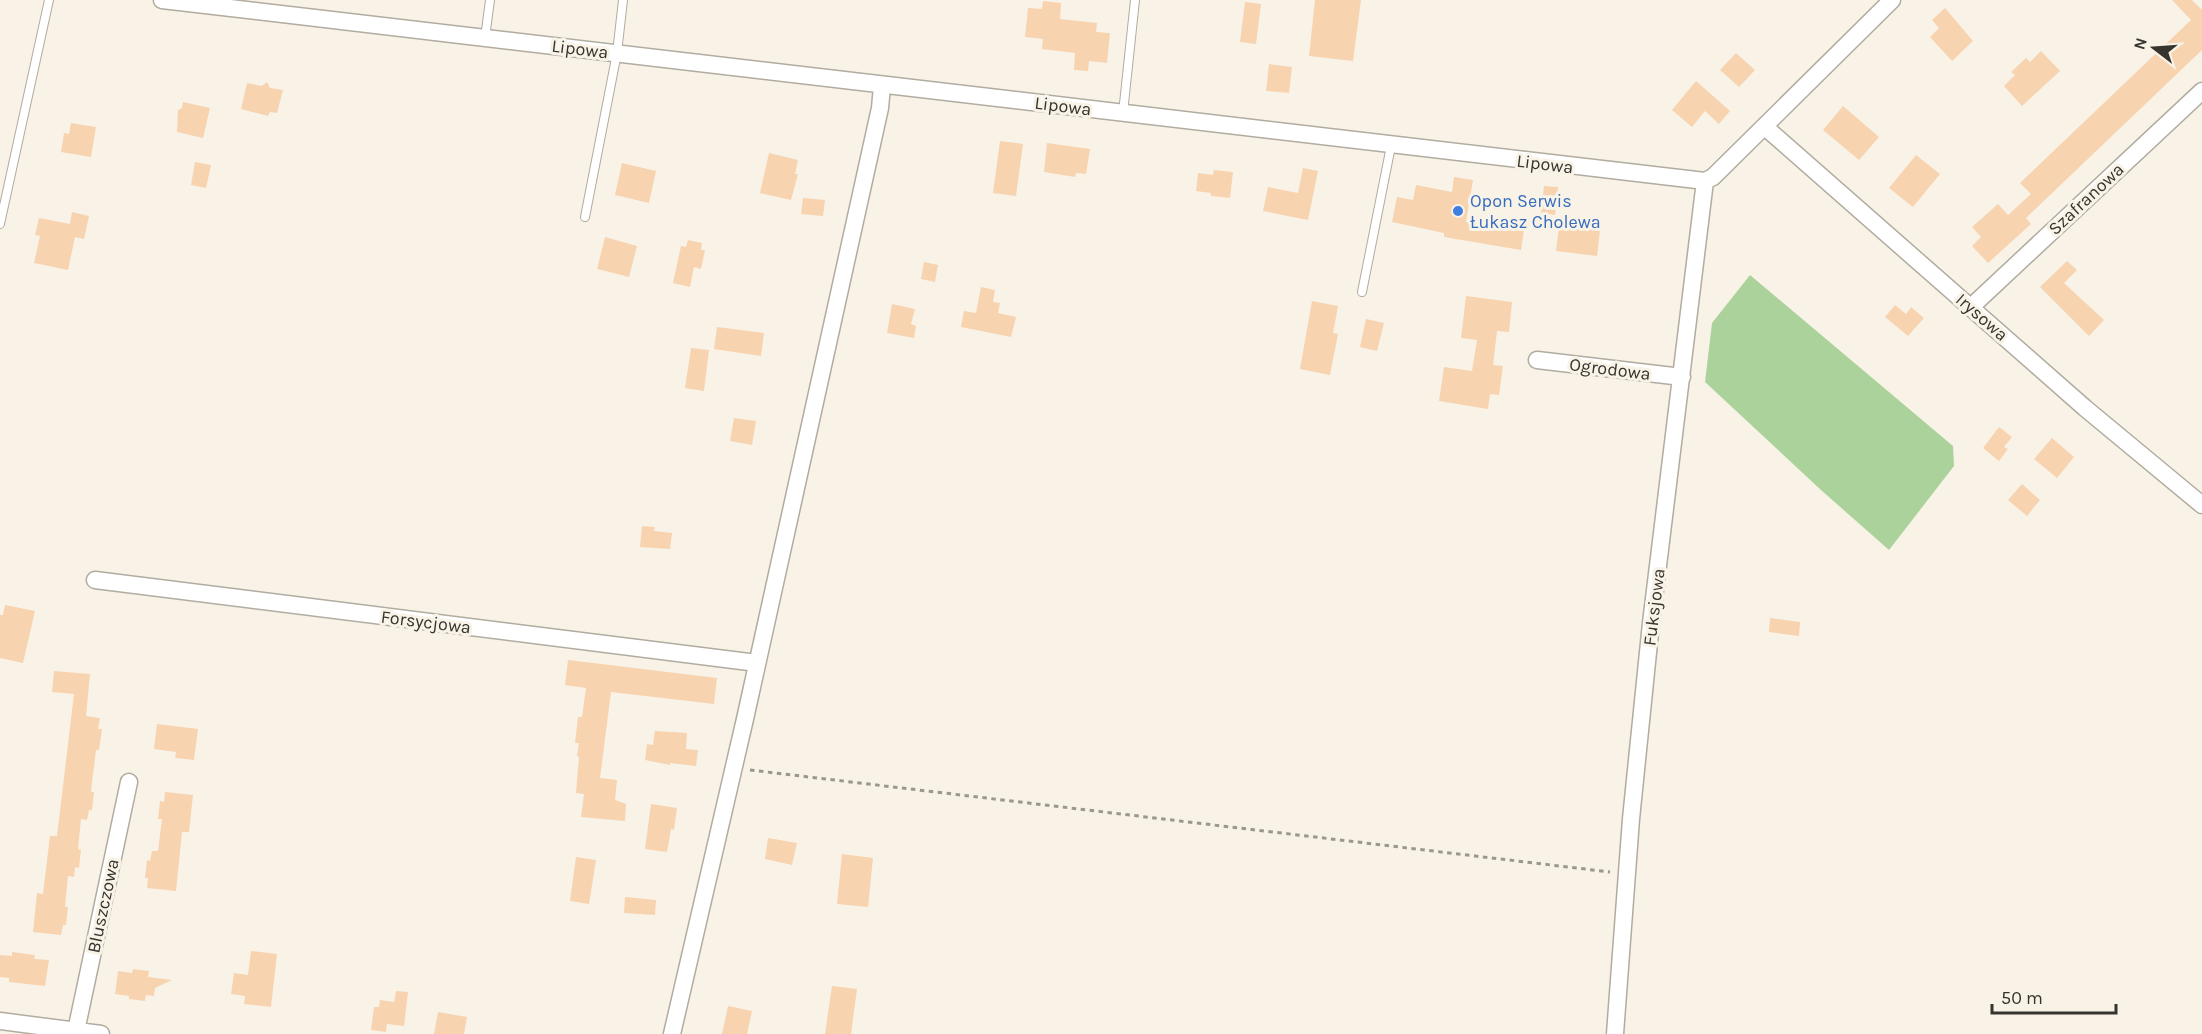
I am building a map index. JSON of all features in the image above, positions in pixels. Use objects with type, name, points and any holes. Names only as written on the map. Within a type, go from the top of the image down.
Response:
[{"type":"street","name":"Lipowa","points":[[162,0],[1391,146],[1705,181]]},
{"type":"street","points":[[1705,181],[1713,177],[1765,127],[1892,0]]},
{"type":"street","points":[[672,1034],[758,663],[880,108],[882,86]]},
{"type":"street","name":"Szafranowa","points":[[1971,307],[2202,91]]},
{"type":"street","name":"Irysowa","points":[[1765,127],[2085,408],[2202,505]]},
{"type":"street","name":"Fuksjowa","points":[[1615,1034],[1627,874],[1651,623],[1705,181]]},
{"type":"street","name":"Ogrodowa","points":[[1537,360],[1682,377]]},
{"type":"street","name":"Forsycjowa","points":[[95,580],[758,663]]},
{"type":"street","name":"Bluszczowa","points":[[76,1031],[129,782]]},
{"type":"street","points":[[0,1021],[101,1034]]},
{"type":"lane","points":[[0,224],[49,0]]},
{"type":"lane","points":[[485,38],[490,0]]},
{"type":"lane","points":[[585,217],[617,54],[623,0]]},
{"type":"lane","points":[[1123,113],[1135,0]]},
{"type":"lane","points":[[1362,292],[1391,146]]},
{"type":"path","points":[[734,768],[1627,874]]},
{"type":"green space","points":[[1750,275],[1953,446],[1954,466],[1889,550],[1705,382],[1712,323]]},
{"type":"building","points":[[1315,0],[1361,0],[1353,61],[1309,56]]},
{"type":"building","points":[[2172,0],[2192,0],[2202,10],[2202,50],[2026,218],[2031,224],[1988,263],[1972,246],[1981,237],[1972,227],[1998,204],[2008,215],[2031,194],[2020,183],[2191,20]]},
{"type":"building","points":[[1043,1],[1061,3],[1060,19],[1097,23],[1096,32],[1110,33],[1107,63],[1089,61],[1088,71],[1074,70],[1075,53],[1042,49],[1043,39],[1025,37],[1028,8],[1042,9]]},
{"type":"building","points":[[1245,2],[1261,4],[1256,44],[1240,42]]},
{"type":"building","points":[[1945,8],[1973,41],[1952,61],[1930,37],[1939,28],[1932,20]]},
{"type":"building","points":[[2041,51],[2060,71],[2022,106],[2004,86],[2015,75],[2011,72],[2026,58],[2030,62]]},
{"type":"building","points":[[1736,53],[1755,70],[1739,87],[1720,70]]},
{"type":"building","points":[[1269,64],[1292,67],[1289,93],[1266,91]]},
{"type":"building","points":[[1696,81],[1730,111],[1719,124],[1705,111],[1692,127],[1672,110]]},
{"type":"building","points":[[267,82],[270,88],[283,90],[277,113],[270,112],[268,116],[241,109],[247,83],[262,86]]},
{"type":"building","points":[[183,102],[210,108],[203,138],[177,132],[178,110],[182,108]]},
{"type":"building","points":[[1843,106],[1879,137],[1859,160],[1823,130]]},
{"type":"building","points":[[71,123],[96,127],[91,157],[61,152],[64,133],[69,134]]},
{"type":"building","points":[[1000,141],[1023,144],[1016,196],[993,193]]},
{"type":"building","points":[[1047,143],[1090,149],[1086,174],[1076,173],[1075,177],[1044,172]]},
{"type":"building","points":[[769,153],[798,160],[795,174],[798,174],[791,200],[760,193]]},
{"type":"building","points":[[1916,155],[1940,174],[1913,207],[1889,188]]},
{"type":"building","points":[[195,162],[211,165],[206,188],[191,185]]},
{"type":"building","points":[[622,163],[656,171],[649,203],[615,195]]},
{"type":"building","points":[[1303,168],[1318,171],[1308,220],[1263,211],[1268,187],[1298,193]]},
{"type":"building","points":[[1214,170],[1233,172],[1230,198],[1211,196],[1211,193],[1196,191],[1198,173],[1213,175]]},
{"type":"building","points":[[1454,177],[1473,180],[1466,222],[1524,230],[1521,250],[1444,237],[1444,233],[1392,222],[1397,197],[1413,200],[1416,185],[1452,192]]},
{"type":"building","points":[[1544,186],[1558,187],[1555,215],[1541,213]]},
{"type":"building","points":[[803,198],[825,200],[823,216],[801,214]]},
{"type":"building","points":[[72,212],[89,216],[84,239],[75,237],[68,270],[34,263],[40,236],[35,235],[39,218],[70,224]]},
{"type":"building","points":[[1559,226],[1600,230],[1597,256],[1556,251]]},
{"type":"building","points":[[605,237],[637,246],[629,277],[597,269]]},
{"type":"building","points":[[688,240],[702,243],[701,250],[705,250],[701,269],[694,267],[690,287],[673,283],[681,246],[686,247]]},
{"type":"building","points":[[2067,261],[2077,270],[2064,283],[2104,320],[2089,336],[2040,287]]},
{"type":"building","points":[[924,262],[938,265],[935,282],[921,279]]},
{"type":"building","points":[[981,287],[995,290],[993,302],[1000,303],[998,313],[1016,317],[1011,337],[961,327],[964,311],[976,313]]},
{"type":"building","points":[[1466,296],[1512,302],[1509,332],[1497,331],[1493,365],[1503,366],[1499,395],[1490,394],[1488,409],[1439,401],[1444,367],[1472,371],[1477,340],[1461,338]]},
{"type":"building","points":[[1312,301],[1338,306],[1333,333],[1338,334],[1330,375],[1300,369]]},
{"type":"building","points":[[892,304],[915,309],[911,324],[916,326],[914,338],[887,333]]},
{"type":"building","points":[[1895,305],[1906,314],[1911,307],[1924,318],[1908,336],[1885,317]]},
{"type":"building","points":[[1366,319],[1384,323],[1377,351],[1360,347]]},
{"type":"building","points":[[717,327],[764,333],[761,356],[714,349]]},
{"type":"building","points":[[691,348],[709,350],[704,391],[685,388]]},
{"type":"building","points":[[734,418],[756,421],[752,445],[730,441]]},
{"type":"building","points":[[1999,427],[2012,437],[2004,447],[2008,449],[1999,461],[1983,448]]},
{"type":"building","points":[[2052,438],[2074,457],[2057,478],[2034,459]]},
{"type":"building","points":[[2022,484],[2040,500],[2027,516],[2008,500]]},
{"type":"building","points":[[642,526],[655,527],[654,531],[672,533],[670,549],[640,547]]},
{"type":"building","points":[[5,605],[35,611],[23,663],[0,658],[0,615],[3,615]]},
{"type":"building","points":[[1770,618],[1800,622],[1799,636],[1769,632]]},
{"type":"building","points":[[568,660],[717,678],[714,704],[611,692],[600,778],[617,780],[615,800],[626,804],[625,821],[581,817],[584,794],[576,793],[579,743],[575,743],[578,717],[582,717],[586,688],[565,685]]},
{"type":"building","points":[[54,671],[90,674],[86,716],[100,718],[98,729],[102,729],[99,750],[96,750],[92,782],[91,792],[94,792],[92,810],[89,810],[87,820],[81,819],[79,868],[75,867],[74,877],[68,876],[66,925],[63,925],[61,935],[33,932],[37,893],[43,894],[50,836],[57,836],[74,694],[52,692]]},
{"type":"building","points":[[157,724],[198,729],[194,760],[175,758],[176,752],[154,749]]},
{"type":"building","points":[[655,731],[687,733],[686,749],[698,750],[696,766],[670,763],[670,765],[645,760],[647,744],[653,745]]},
{"type":"building","points":[[165,792],[193,795],[189,832],[182,832],[176,891],[147,888],[148,878],[145,878],[147,860],[150,861],[152,851],[158,851],[162,819],[158,819],[160,801],[164,802]]},
{"type":"building","points":[[651,804],[677,808],[674,830],[671,829],[667,852],[645,849]]},
{"type":"building","points":[[768,838],[797,843],[792,865],[765,859]]},
{"type":"building","points":[[842,854],[873,858],[868,907],[837,904]]},
{"type":"building","points":[[576,857],[596,860],[589,904],[570,901]]},
{"type":"building","points":[[625,897],[656,900],[655,915],[624,913]]},
{"type":"building","points":[[251,951],[277,954],[271,1007],[244,1004],[245,996],[231,994],[234,973],[248,975]]},
{"type":"building","points":[[12,952],[35,955],[34,959],[49,960],[45,986],[9,982],[9,978],[0,977],[0,955],[12,956]]},
{"type":"building","points":[[133,969],[149,971],[148,977],[172,980],[155,988],[154,996],[146,995],[145,1001],[115,994],[118,971],[132,973]]},
{"type":"building","points":[[832,986],[857,989],[851,1034],[825,1034]]},
{"type":"building","points":[[396,991],[408,992],[404,1026],[387,1024],[386,1032],[371,1030],[374,1007],[379,1007],[380,1000],[394,1002]]},
{"type":"building","points":[[728,1006],[752,1011],[747,1034],[722,1034]]},
{"type":"building","points":[[438,1012],[467,1017],[464,1034],[434,1034]]},
{"type":"place","name":"Opon Serwis Łukasz Cholewa","points":[[1458,211]]}]
